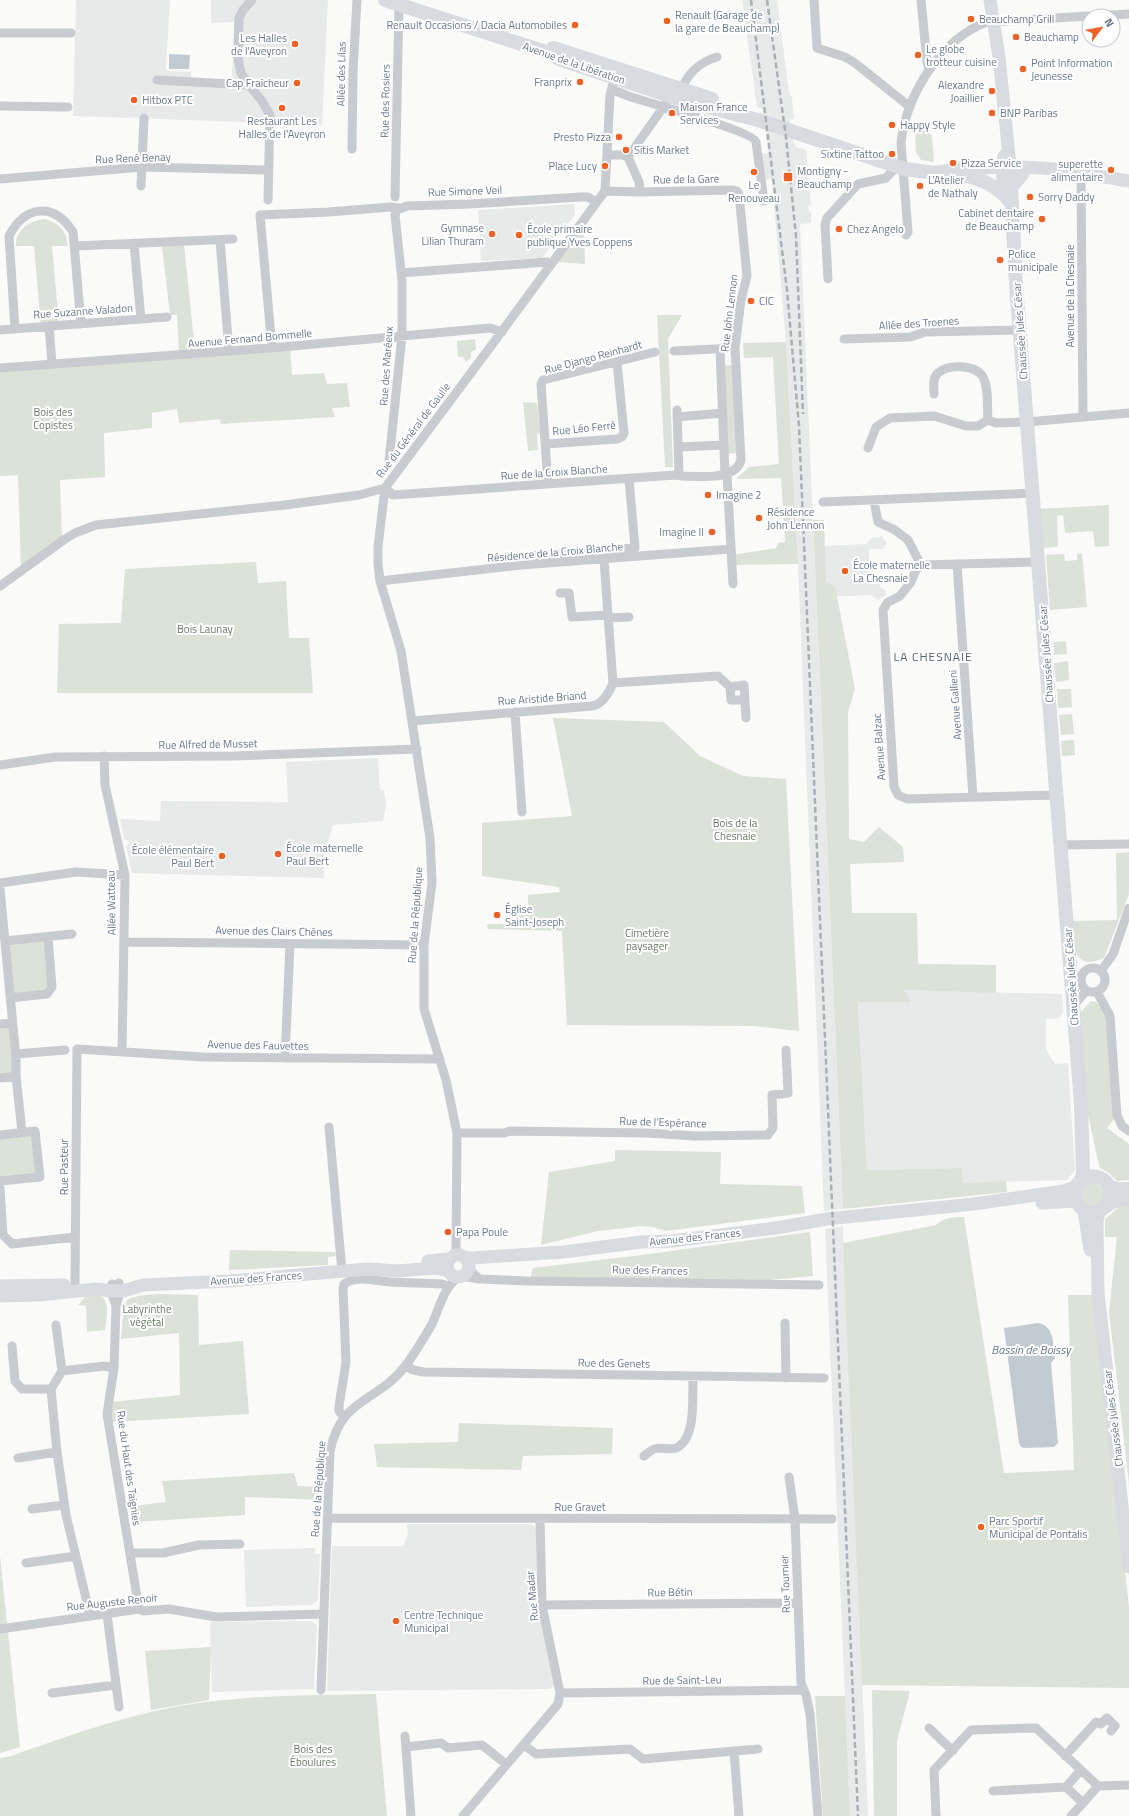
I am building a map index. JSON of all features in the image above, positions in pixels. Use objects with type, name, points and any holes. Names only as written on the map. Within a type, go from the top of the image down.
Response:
[{"type":"main road","name":"Avenue de la Libération","points":[[385,0],[399,2],[529,43],[558,49],[616,79],[673,98],[764,119],[900,167],[936,173],[948,172]]},
{"type":"main road","name":"Chaussée Jules César","points":[[990,0],[994,22],[1010,171],[1009,195],[1032,493],[1062,845],[1072,1008],[1081,1104],[1083,1173],[1079,1184]]},
{"type":"main road","points":[[948,172],[960,169],[1010,171]]},
{"type":"main road","points":[[963,175],[1056,169],[1128,180]]},
{"type":"main road","points":[[948,172],[963,175],[990,185],[1009,195]]},
{"type":"main road","name":"Chaussée Jules César","points":[[1081,1104],[1092,1165],[1097,1176]]},
{"type":"main road","points":[[974,1204],[1062,1192],[1079,1184],[1088,1177],[1097,1176],[1104,1180],[1109,1187],[1111,1195],[1104,1208]]},
{"type":"main road","points":[[1079,1184],[1075,1194],[1080,1206]]},
{"type":"main road","points":[[1109,1187],[1129,1189]]},
{"type":"main road","points":[[974,1204],[1080,1206],[1092,1213],[1129,1199]]},
{"type":"main road","name":"Avenue des Frances","points":[[0,1286],[97,1289],[229,1281],[343,1278],[368,1269],[389,1264],[457,1268],[472,1258],[564,1252],[776,1228],[827,1219],[900,1213],[974,1204]]},
{"type":"main road","name":"Chaussée Jules César","points":[[1080,1206],[1098,1293],[1129,1568]]},
{"type":"main road","name":"Chaussée Jules César","points":[[1098,1293],[1097,1222],[1104,1208]]},
{"type":"main road","name":"Avenue des Frances","points":[[0,1296],[33,1295],[78,1288]]},
{"type":"street","points":[[252,0],[243,10],[239,18],[238,59],[241,73],[262,101],[270,115],[268,200]]},
{"type":"street","name":"Allée des Lilas","points":[[352,149],[353,72],[357,0]]},
{"type":"street","points":[[814,0],[818,48],[855,63],[910,107]]},
{"type":"street","points":[[921,0],[929,70]]},
{"type":"street","name":"Rue des Rosiers","points":[[395,197],[399,2]]},
{"type":"street","points":[[906,235],[908,232],[900,167],[902,130],[910,107],[929,70],[944,51],[961,37],[978,26],[994,22],[1081,17]]},
{"type":"street","points":[[0,33],[71,33]]},
{"type":"street","points":[[628,158],[693,70],[701,63],[717,57]]},
{"type":"street","points":[[605,191],[610,95],[616,79]]},
{"type":"street","points":[[157,80],[250,86]]},
{"type":"street","points":[[673,98],[726,126],[756,139],[764,201]]},
{"type":"street","points":[[0,106],[68,108]]},
{"type":"street","points":[[141,186],[144,118]]},
{"type":"street","points":[[607,155],[623,155],[628,158],[639,182],[640,192]]},
{"type":"street","points":[[828,279],[825,225],[827,218],[858,184],[886,178],[900,167]]},
{"type":"street","name":"Rue René Benay","points":[[0,180],[142,168],[268,170]]},
{"type":"street","name":"Avenue de la Chesnaie","points":[[1081,174],[1083,417]]},
{"type":"street","name":"Rue de la Gare","points":[[605,191],[737,191],[740,197],[743,220]]},
{"type":"street","name":"Rue du Général de Gaulle","points":[[0,586],[65,539],[75,533],[96,525],[278,506],[359,495],[385,488],[605,191]]},
{"type":"street","name":"Rue Simone Veil","points":[[272,348],[260,215],[581,197],[588,197],[596,202]]},
{"type":"street","points":[[399,208],[395,215],[401,273],[547,262],[550,265]]},
{"type":"street","points":[[15,328],[9,236],[14,226],[24,216],[39,211],[52,213],[65,220],[73,232],[81,324]]},
{"type":"street","name":"Rue John Lennon","points":[[726,475],[736,470],[741,460],[736,348],[741,300],[747,276],[743,220]]},
{"type":"street","points":[[75,246],[233,239]]},
{"type":"street","points":[[220,240],[229,351]]},
{"type":"street","points":[[134,244],[141,319]]},
{"type":"street","name":"Rue des Maréeux","points":[[389,461],[402,336],[401,273]]},
{"type":"street","name":"Rue Suzanne Valadon","points":[[0,330],[167,317]]},
{"type":"street","points":[[49,326],[52,363]]},
{"type":"street","name":"Avenue Fernand Bommelle","points":[[0,368],[272,348],[490,328],[502,332]]},
{"type":"street","name":"Allée des Troenes","points":[[844,339],[910,337],[925,332],[1020,330]]},
{"type":"street","points":[[674,351],[736,348]]},
{"type":"street","points":[[720,349],[724,445],[733,584]]},
{"type":"street","name":"Rue Django Reinhardt","points":[[548,484],[541,384],[543,380],[655,352]]},
{"type":"street","name":"Rue Léo Ferré","points":[[546,444],[617,439],[622,437],[624,433],[617,362]]},
{"type":"street","points":[[934,394],[933,380],[937,373],[950,368],[969,368],[976,370],[983,377],[986,386],[988,420]]},
{"type":"street","points":[[678,476],[677,413],[723,413]]},
{"type":"street","points":[[988,420],[996,423],[1027,422],[1129,413]]},
{"type":"street","points":[[868,448],[876,427],[890,418],[934,416],[966,426],[978,426],[988,420]]},
{"type":"street","points":[[678,447],[724,445]]},
{"type":"street","name":"Rue de la Croix Blanche","points":[[385,488],[393,495],[629,478],[726,475]]},
{"type":"street","points":[[529,556],[635,548],[629,478]]},
{"type":"street","name":"Rue de la République","points":[[321,1690],[330,1452],[337,1428],[344,1417],[353,1408],[400,1373],[406,1365],[431,1325],[457,1268],[457,1133],[451,1100],[424,1009],[424,945],[431,897],[432,860],[430,838],[401,652],[380,581],[378,564],[378,547],[385,488]]},
{"type":"street","points":[[823,502],[1032,493]]},
{"type":"street","points":[[874,501],[878,522],[895,530],[908,540],[921,565],[1038,562]]},
{"type":"street","name":"Résidence de la Croix Blanche","points":[[380,581],[521,565],[604,560],[731,549]]},
{"type":"street","points":[[604,560],[613,683],[718,676],[730,687],[731,700],[745,700]]},
{"type":"street","name":"Avenue Gallieni","points":[[957,564],[973,797]]},
{"type":"street","name":"Avenue Balzac","points":[[921,565],[916,570],[911,582],[900,596],[888,602],[883,610],[894,787],[898,795],[907,799],[1057,795]]},
{"type":"street","points":[[560,593],[570,594],[572,617],[629,617]]},
{"type":"street","name":"Rue Aristide Briand","points":[[412,721],[595,706],[604,699],[613,683]]},
{"type":"street","points":[[730,687],[744,685],[746,718]]},
{"type":"street","points":[[515,712],[522,812]]},
{"type":"street","name":"Rue Alfred de Musset","points":[[0,765],[55,756],[234,756],[417,749]]},
{"type":"street","name":"Allée Watteau","points":[[104,756],[105,785],[125,875],[122,1052]]},
{"type":"street","points":[[1062,845],[1129,844]]},
{"type":"street","points":[[0,883],[76,872],[125,875]]},
{"type":"street","points":[[0,889],[22,1132]]},
{"type":"street","points":[[1101,971],[1113,954],[1129,908]]},
{"type":"street","points":[[5,941],[72,934]]},
{"type":"street","points":[[10,998],[47,994],[52,987],[48,936]]},
{"type":"street","name":"Avenue des Clairs Chênes","points":[[124,942],[424,945]]},
{"type":"street","points":[[285,1058],[290,944]]},
{"type":"street","points":[[1070,960],[1086,970]]},
{"type":"street","points":[[1096,968],[1101,971],[1105,981],[1103,988],[1092,993],[1086,991],[1080,980],[1083,973],[1086,970],[1096,968]]},
{"type":"street","points":[[1072,1008],[1086,991]]},
{"type":"street","points":[[1097,992],[1110,1016],[1117,1115],[1122,1126],[1129,1131]]},
{"type":"street","points":[[0,1024],[12,1023]]},
{"type":"street","name":"Avenue des Fauvettes","points":[[77,1049],[203,1057],[440,1059]]},
{"type":"street","name":"Rue Pasteur","points":[[77,1049],[75,1237],[78,1288]]},
{"type":"street","points":[[16,1054],[65,1050]]},
{"type":"street","name":"Rue de l'Espérance","points":[[457,1133],[497,1133],[510,1131],[646,1133],[696,1136],[768,1135],[773,1128],[772,1095],[788,1093],[786,1050]]},
{"type":"street","points":[[0,1078],[16,1076]]},
{"type":"street","points":[[329,1127],[343,1278],[346,1362],[339,1411],[344,1417]]},
{"type":"street","points":[[0,1135],[35,1131],[40,1177],[0,1181]]},
{"type":"street","points":[[0,1188],[3,1235],[12,1244],[75,1237]]},
{"type":"street","name":"Avenue des Frances","points":[[343,1278],[351,1281],[369,1279],[388,1282],[442,1284],[457,1268]]},
{"type":"street","name":"Rue des Frances","points":[[457,1268],[480,1279],[818,1284]]},
{"type":"street","name":"Rue du Haut des Taignies","points":[[116,1287],[114,1368],[107,1414],[140,1609]]},
{"type":"street","points":[[785,1323],[786,1378]]},
{"type":"street","points":[[56,1325],[62,1371],[51,1389],[57,1452],[64,1505],[90,1615]]},
{"type":"street","points":[[12,1346],[15,1381],[22,1388],[51,1389]]},
{"type":"street","name":"Rue des Genets","points":[[406,1365],[413,1370],[423,1372],[824,1378]]},
{"type":"street","points":[[62,1371],[104,1366],[114,1368]]},
{"type":"street","points":[[644,1456],[654,1449],[674,1449],[686,1438],[692,1421],[693,1376]]},
{"type":"street","points":[[18,1458],[57,1452]]},
{"type":"street","name":"Rue Tournier","points":[[788,1477],[795,1519],[801,1683],[806,1695],[810,1714],[818,1816]]},
{"type":"street","points":[[32,1509],[64,1505]]},
{"type":"street","name":"Rue Gravet","points":[[328,1518],[832,1519]]},
{"type":"street","name":"Rue Madar","points":[[540,1519],[542,1605],[560,1693]]},
{"type":"street","points":[[130,1553],[163,1553],[200,1545],[236,1546]]},
{"type":"street","points":[[26,1563],[76,1556]]},
{"type":"street","name":"Rue Bétin","points":[[542,1605],[798,1603]]},
{"type":"street","name":"Rue Auguste Renoir","points":[[0,1629],[140,1609],[144,1611],[169,1609],[216,1617],[323,1614]]},
{"type":"street","points":[[107,1614],[119,1707]]},
{"type":"street","points":[[52,1692],[116,1685]]},
{"type":"street","name":"Rue de Saint-Leu","points":[[560,1693],[803,1690]]},
{"type":"street","points":[[463,1816],[558,1704],[560,1693]]},
{"type":"street","points":[[1065,1756],[1096,1722],[1101,1724],[1107,1718],[1115,1726],[1111,1731]]},
{"type":"street","points":[[929,1728],[953,1751]]},
{"type":"street","points":[[936,1816],[934,1770],[972,1730],[1036,1728],[1098,1786]]},
{"type":"street","points":[[405,1736],[411,1816]]},
{"type":"street","points":[[406,1747],[442,1743],[448,1748],[482,1745],[506,1764]]},
{"type":"street","points":[[524,1745],[536,1754],[630,1749],[643,1758],[758,1750]]},
{"type":"street","points":[[734,1751],[739,1816]]},
{"type":"street","points":[[1066,1788],[1081,1770]]},
{"type":"street","points":[[1071,1816],[1098,1786],[1129,1785]]},
{"type":"street","points":[[993,1791],[1066,1788],[1082,1803]]},
{"type":"shaded area","points":[[76,0],[170,0],[166,68],[168,71],[191,72],[191,78],[229,82],[232,79],[234,22],[211,23],[211,0],[328,0],[322,125],[73,116]]},
{"type":"shaded area","points":[[742,0],[777,0],[789,92],[792,98],[794,119],[790,119],[793,141],[796,147],[806,150],[811,205],[808,206],[809,212],[811,212],[811,223],[800,224],[843,1209],[824,1211],[798,564],[786,342],[772,181],[770,179],[761,180],[759,154],[768,153],[763,109],[757,107]]},
{"type":"shaded area","name":"École primaire publique Yves Coppens","points":[[574,204],[575,215],[542,258],[481,261],[478,210]]},
{"type":"shaded area","name":"École maternelle La Chesnaie","points":[[874,536],[876,538],[882,536],[887,543],[883,549],[869,549],[869,580],[880,580],[880,587],[885,590],[886,595],[878,600],[871,595],[822,597],[820,546],[866,544]]},
{"type":"shaded area","points":[[378,758],[380,790],[384,790],[386,805],[383,821],[333,825],[324,855],[324,878],[132,873],[126,846],[128,845],[129,841],[124,839],[120,819],[160,821],[161,801],[288,802],[286,762]]},
{"type":"shaded area","points":[[903,990],[1062,994],[1063,1013],[1059,1018],[1046,1019],[1046,1049],[1055,1064],[1068,1063],[1075,1170],[1067,1180],[963,1183],[962,1168],[867,1170],[858,1002],[910,1001]]},
{"type":"shaded area","points":[[843,1226],[868,1816],[850,1816],[825,1229]]},
{"type":"shaded area","points":[[407,1524],[531,1524],[536,1529],[536,1595],[554,1685],[550,1689],[327,1691],[332,1546],[403,1546],[408,1534]]},
{"type":"shaded area","points":[[315,1548],[315,1554],[320,1554],[318,1600],[312,1605],[246,1607],[244,1550]]},
{"type":"shaded area","points":[[311,1621],[317,1625],[314,1689],[212,1692],[210,1622]]},
{"type":"green space","points":[[920,131],[929,132],[932,136],[934,162],[921,160],[916,152],[915,136]]},
{"type":"green space","points":[[45,219],[55,223],[61,228],[66,236],[68,246],[52,246],[59,325],[41,327],[34,246],[16,246],[18,235],[24,227],[39,220]]},
{"type":"green space","points":[[582,229],[584,230],[585,264],[557,262]]},
{"type":"green space","points":[[184,244],[195,351],[179,352],[177,315],[170,315],[162,246]]},
{"type":"green space","points":[[657,315],[682,315],[668,339],[673,467],[665,467]]},
{"type":"green space","points":[[475,339],[476,350],[471,352],[471,358],[466,362],[463,357],[458,357],[457,341]]},
{"type":"green space","points":[[786,342],[798,564],[732,565],[732,555],[776,548],[778,543],[785,542],[781,478],[736,479],[749,467],[779,464],[773,357],[744,358],[743,343]]},
{"type":"green space","name":"Bois des Copistes","points":[[290,347],[292,375],[324,373],[327,384],[347,383],[350,407],[332,408],[335,417],[221,424],[220,419],[179,423],[177,409],[152,413],[152,428],[104,433],[105,477],[60,480],[62,539],[21,569],[18,475],[0,476],[0,369]]},
{"type":"green space","points":[[733,365],[737,453],[726,454],[722,366]]},
{"type":"green space","points":[[523,402],[537,403],[540,433],[537,434],[538,450],[528,451]]},
{"type":"green space","points":[[1109,505],[1109,546],[1095,547],[1093,531],[1065,533],[1063,515],[1057,516],[1058,547],[1043,548],[1040,509]]},
{"type":"green space","points":[[813,520],[824,520],[826,582],[835,586],[855,689],[848,712],[849,839],[864,842],[879,827],[903,847],[904,862],[850,864],[852,913],[917,913],[918,964],[996,965],[996,993],[904,990],[911,1002],[858,1002],[867,1170],[962,1168],[963,1183],[1006,1181],[1007,1192],[843,1209]]},
{"type":"green space","points":[[1082,553],[1087,607],[1050,610],[1046,555],[1064,554],[1065,561],[1077,560],[1077,554]]},
{"type":"green space","name":"Bois Launay","points":[[256,562],[258,583],[286,581],[289,638],[309,638],[313,693],[57,693],[59,624],[121,623],[125,569]]},
{"type":"green space","points":[[1066,641],[1067,654],[1054,655],[1053,642]]},
{"type":"green space","points":[[1068,661],[1069,680],[1056,682],[1054,663]]},
{"type":"green space","points":[[1057,689],[1071,689],[1072,707],[1058,708]]},
{"type":"green space","points":[[1072,714],[1074,734],[1061,735],[1059,715]]},
{"type":"green space","points":[[553,718],[664,722],[700,756],[743,776],[786,779],[799,1031],[754,1026],[567,1025],[562,931],[488,929],[487,924],[508,924],[509,905],[528,906],[528,895],[560,892],[559,887],[482,876],[482,823],[572,816]]},
{"type":"green space","points":[[1074,740],[1075,755],[1062,756],[1061,741]]},
{"type":"green space","points":[[1129,852],[1129,894],[1104,958],[1093,961],[1085,961],[1080,959],[1076,953],[1073,921],[1117,920],[1116,853]]},
{"type":"green space","points":[[48,937],[52,987],[47,994],[10,998],[5,941]]},
{"type":"green space","points":[[1091,1001],[1096,1002],[1106,1014],[1115,1118],[1107,1128],[1129,1144],[1129,1180],[1117,1181],[1109,1173],[1100,1168],[1088,1114],[1077,1016]]},
{"type":"green space","points":[[12,1023],[16,1076],[0,1078],[0,1024]]},
{"type":"green space","points":[[35,1131],[40,1177],[0,1181],[0,1135]]},
{"type":"green space","points":[[615,1150],[721,1152],[720,1184],[802,1186],[805,1213],[666,1231],[642,1226],[598,1231],[541,1245],[549,1172],[615,1161]]},
{"type":"green space","points":[[1093,1181],[1108,1193],[1100,1207],[1083,1205],[1080,1188]]},
{"type":"green space","points":[[1129,1206],[1129,1484],[1109,1312],[1117,1237],[1105,1237],[1105,1219],[1119,1207]]},
{"type":"green space","points":[[964,1217],[1004,1473],[1074,1470],[1068,1295],[1094,1295],[1129,1607],[1129,1688],[862,1685],[843,1243],[936,1225],[949,1218]]},
{"type":"green space","points":[[810,1232],[813,1276],[769,1280],[530,1278],[533,1268]]},
{"type":"green space","points":[[230,1250],[335,1252],[336,1256],[328,1257],[328,1265],[229,1270]]},
{"type":"green space","name":"Labyrinthe végétal","points":[[159,1294],[198,1295],[199,1345],[243,1341],[249,1414],[111,1422],[111,1402],[180,1395],[179,1333],[121,1339],[125,1303],[134,1297]]},
{"type":"green space","points":[[98,1295],[102,1297],[107,1305],[105,1330],[87,1332],[86,1306],[78,1305],[85,1297]]},
{"type":"green space","points":[[459,1423],[613,1428],[612,1454],[523,1456],[521,1470],[377,1467],[374,1444],[458,1442]]},
{"type":"green space","points":[[294,1473],[298,1486],[323,1487],[323,1500],[245,1497],[245,1515],[135,1522],[132,1506],[166,1502],[162,1481]]},
{"type":"green space","points":[[0,1556],[20,1747],[0,1753]]},
{"type":"green space","points":[[211,1647],[209,1700],[151,1710],[145,1651]]},
{"type":"green space","points":[[872,1690],[910,1691],[897,1741],[897,1816],[874,1816]]},
{"type":"green space","name":"Bois des Éboulures","points":[[376,1694],[387,1816],[0,1816],[0,1758],[11,1756],[59,1739],[131,1717],[181,1706],[249,1698]]},
{"type":"green space","points":[[815,1696],[845,1696],[850,1816],[823,1816]]},
{"type":"water","points":[[169,54],[190,55],[189,69],[169,69]]},
{"type":"water","name":"Bassin de Boissy","points":[[1038,1323],[1048,1328],[1053,1342],[1055,1358],[1051,1363],[1058,1443],[1054,1447],[1024,1448],[1021,1447],[1019,1443],[1004,1328]]},
{"type":"railway","points":[[751,0],[787,290],[799,426],[858,1816]]},
{"type":"railway","points":[[767,0],[786,137],[796,236],[803,414]]},
{"type":"place","name":"Beauchamp Grill","points":[[971,19]]},
{"type":"place","name":"Renault (Garage de la gare de Beauchamp)","points":[[667,21]]},
{"type":"place","name":"Renault Occasions / Dacia Automobiles","points":[[575,25]]},
{"type":"place","name":"Beauchamp","points":[[1016,37]]},
{"type":"place","name":"Les Halles de l'Aveyron","points":[[295,44]]},
{"type":"place","name":"Le globe trotteur cuisine","points":[[918,55]]},
{"type":"place","name":"Point Information Jeunesse","points":[[1023,69]]},
{"type":"place","name":"Franprix","points":[[580,82]]},
{"type":"place","name":"Cap Fraîcheur","points":[[297,83]]},
{"type":"place","name":"Alexandre Joaillier","points":[[992,91]]},
{"type":"place","name":"Hitbox PTC","points":[[134,100]]},
{"type":"place","name":"Restaurant Les Halles de l'Aveyron","points":[[282,108]]},
{"type":"place","name":"Maison France Services","points":[[672,113]]},
{"type":"place","name":"BNP Paribas","points":[[992,113]]},
{"type":"place","name":"Happy Style","points":[[892,125]]},
{"type":"place","name":"Presto Pizza","points":[[619,137]]},
{"type":"place","name":"Sitis Market","points":[[626,150]]},
{"type":"place","name":"Sixtine Tattoo","points":[[892,154]]},
{"type":"place","name":"Pizza Service","points":[[953,163]]},
{"type":"place","name":"Place Lucy","points":[[605,166]]},
{"type":"place","name":"superette alimentaire","points":[[1111,170]]},
{"type":"place","name":"Le Renouveau","points":[[754,172]]},
{"type":"place","name":"Montigny - Beauchamp","points":[[788,177]]},
{"type":"place","name":"L'Atelier de Nathaly","points":[[920,186]]},
{"type":"place","name":"Sorry Daddy","points":[[1030,197]]},
{"type":"place","name":"Cabinet dentaire de Beauchamp","points":[[1042,219]]},
{"type":"place","name":"Chez Angelo","points":[[839,229]]},
{"type":"place","name":"Gymnase Lilian Thuram","points":[[492,234]]},
{"type":"place","name":"École primaire publique Yves Coppens","points":[[519,235]]},
{"type":"place","name":"Police municipale","points":[[1000,260]]},
{"type":"place","name":"CIC","points":[[751,301]]},
{"type":"place","name":"Imagine 2","points":[[708,495]]},
{"type":"place","name":"Résidence John Lennon","points":[[759,518]]},
{"type":"place","name":"Imagine II","points":[[712,532]]},
{"type":"place","name":"École maternelle La Chesnaie","points":[[845,571]]},
{"type":"place","name":"École maternelle Paul Bert","points":[[278,854]]},
{"type":"place","name":"École élémentaire Paul Bert","points":[[222,856]]},
{"type":"place","name":"Église Saint-Joseph","points":[[497,915]]},
{"type":"place","name":"Papa Poule","points":[[448,1232]]},
{"type":"place","name":"Parc Sportif Municipal de Pontalis","points":[[981,1527]]},
{"type":"place","name":"Centre Technique Municipal","points":[[396,1621]]},
{"type":"district","name":"LA CHESNAIE","points":[[933,656]]},
{"type":"park label","name":"Bois de la Chesnaie","points":[[735,829]]},
{"type":"park label","name":"Cimetière paysager","points":[[647,939]]}]
